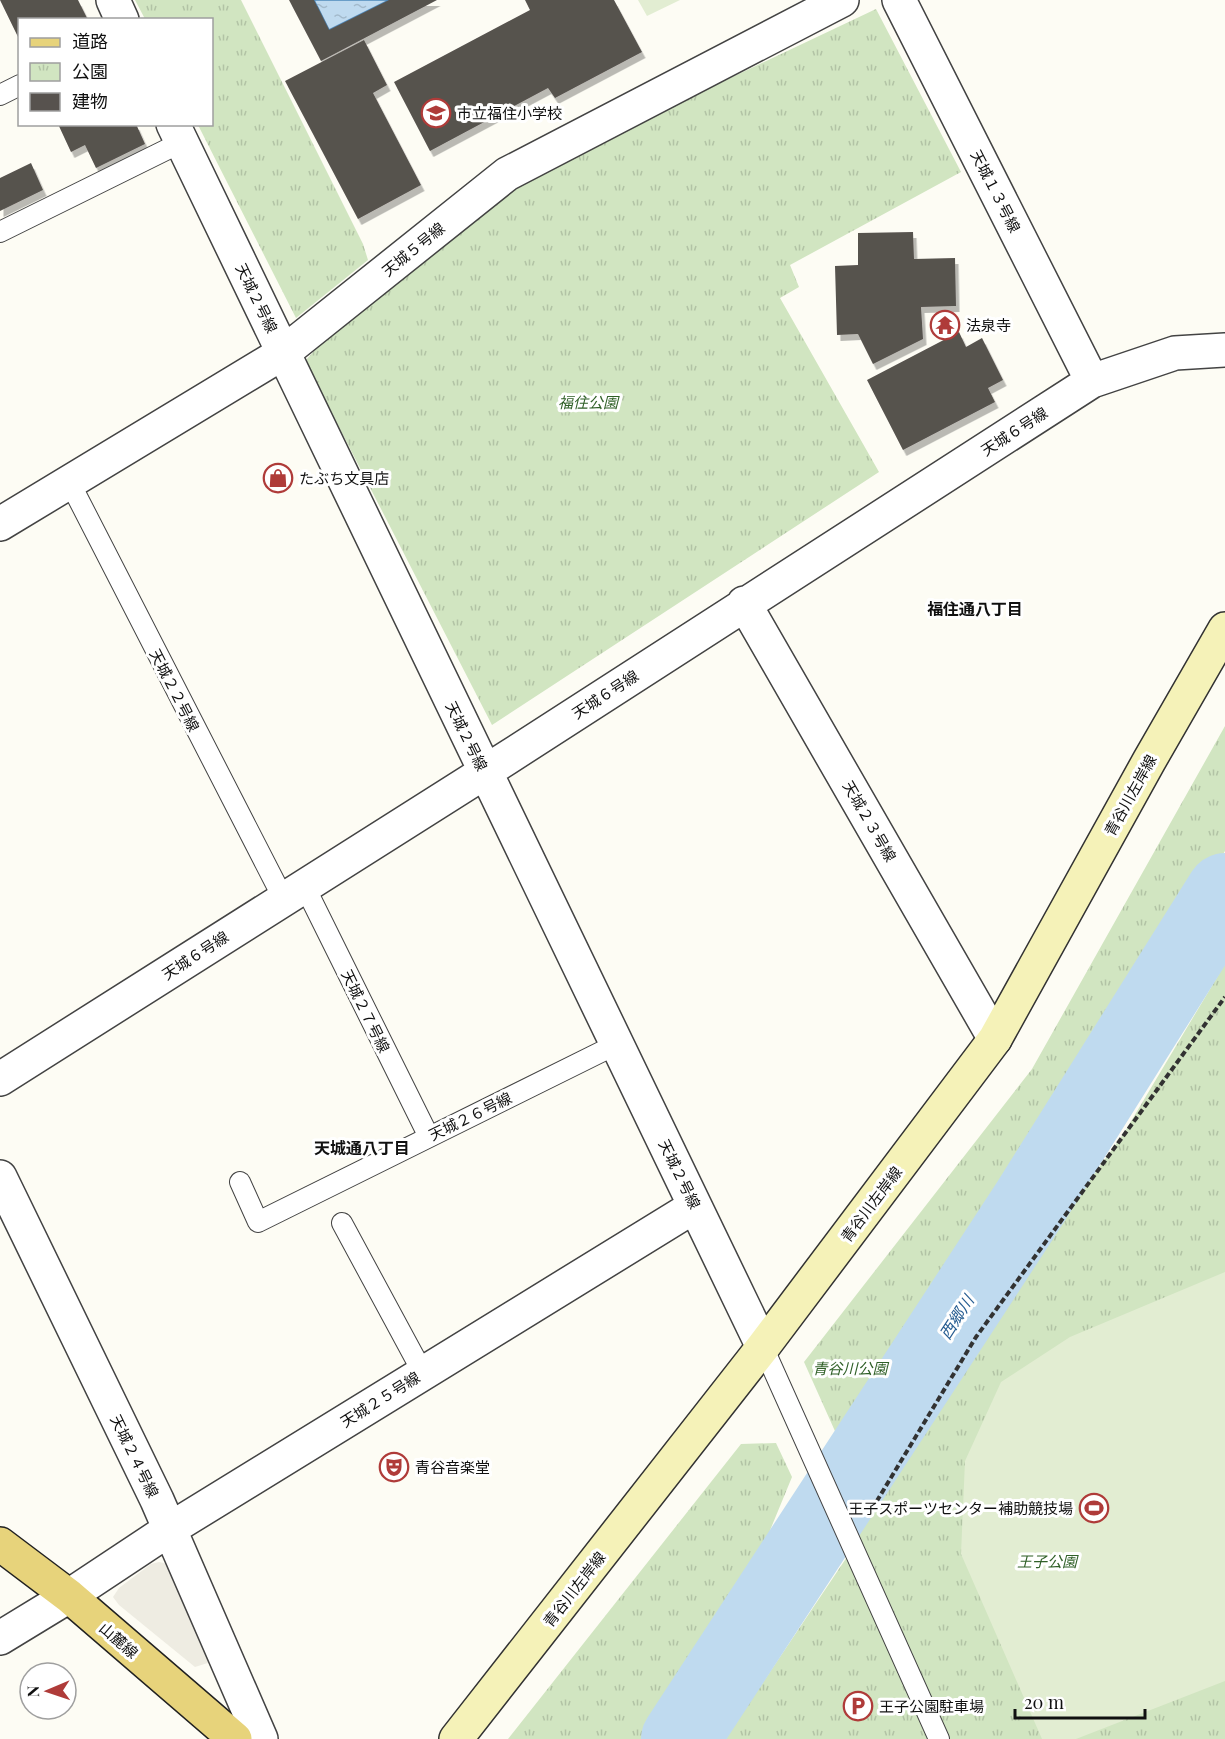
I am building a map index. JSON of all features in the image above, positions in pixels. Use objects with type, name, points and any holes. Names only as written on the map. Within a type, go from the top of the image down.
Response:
[{"type":"main road","name":"山麓線","points":[[0,1544],[69,1596],[235,1739]]},
{"type":"street","points":[[113,0],[121,18]]},
{"type":"street","name":"天城５号線","points":[[0,524],[283,353],[507,174],[842,0]]},
{"type":"street","name":"天城１３号線","points":[[899,0],[1092,381]]},
{"type":"street","name":"天城２号線","points":[[178,133],[484,772],[764,1347]]},
{"type":"street","name":"天城６号線","points":[[4,1068],[293,892],[484,772],[1092,381],[1175,352],[1225,350]]},
{"type":"street","name":"天城２３号線","points":[[744,603],[995,1039]]},
{"type":"street","name":"青谷川左岸線","points":[[456,1739],[764,1347],[995,1039],[1225,629]]},
{"type":"street","name":"天城２４号線","points":[[0,1177],[170,1529],[261,1739]]},
{"type":"street","name":"天城２５号線","points":[[0,1638],[69,1596],[170,1529],[695,1206]]},
{"type":"lane","points":[[0,95],[18,86]]},
{"type":"lane","points":[[0,232],[178,133]]},
{"type":"lane","name":"天城２２号線","points":[[69,481],[293,892]]},
{"type":"lane","name":"天城２７号線","points":[[293,892],[429,1137]]},
{"type":"lane","name":"天城２６号線","points":[[240,1182],[258,1222],[617,1044]]},
{"type":"lane","points":[[342,1223],[423,1372]]},
{"type":"lane","points":[[764,1347],[811,1457],[939,1739]]},
{"type":"path","points":[[871,1510],[976,1337],[1225,997]]},
{"type":"green space","points":[[135,0],[241,0],[363,244],[368,260],[296,318],[199,126],[213,126],[213,18],[144,18]]},
{"type":"green space","points":[[638,0],[680,0],[647,16]]},
{"type":"green space","name":"福住公園","points":[[876,9],[961,172],[790,265],[799,287],[780,298],[879,472],[492,725],[305,361],[328,336],[527,174]]},
{"type":"green space","name":"青谷川公園","points":[[1225,726],[1225,851],[1083,1093],[843,1449],[804,1362],[1032,1069]]},
{"type":"green space","name":"王子公園","points":[[1225,964],[1225,1739],[725,1739],[853,1548],[865,1520],[976,1337],[1124,1133]]},
{"type":"green space","name":"王子スポーツセンター補助競技場","points":[[1225,1272],[1225,1681],[1076,1739],[1042,1739],[961,1554],[965,1461],[1001,1382],[1070,1337]]},
{"type":"green space","points":[[776,1443],[792,1477],[752,1574],[644,1739],[508,1739],[741,1444]]},
{"type":"shaded area","points":[[159,1562],[168,1564],[214,1661],[195,1667],[119,1605],[113,1597],[119,1588],[151,1564]]},
{"type":"water","points":[[314,0],[389,0],[329,30]]},
{"type":"building","points":[[0,0],[78,0],[87,18],[18,18],[18,37]]},
{"type":"building","points":[[289,0],[314,0],[329,30],[389,0],[437,0],[321,61]]},
{"type":"building","points":[[525,0],[614,0],[642,52],[555,98],[548,88],[430,151],[394,82],[530,10]]},
{"type":"building","points":[[364,40],[387,85],[373,93],[421,185],[358,219],[285,81]]},
{"type":"building","points":[[59,126],[137,126],[145,144],[96,168],[85,145],[71,152]]},
{"type":"building","points":[[31,163],[43,190],[0,211],[0,178]]},
{"type":"building","points":[[913,232],[914,259],[955,258],[956,306],[921,307],[923,339],[873,364],[858,334],[837,335],[835,266],[858,265],[858,233]]},
{"type":"building","points":[[959,332],[966,347],[982,338],[1003,380],[988,388],[995,402],[903,450],[867,380]]},
{"type":"waterway","name":"西郷川","points":[[680,1739],[1030,1203],[1225,892]]},
{"type":"place","name":"市立福住小学校","points":[[436,113]]},
{"type":"place","name":"法泉寺","points":[[945,325]]},
{"type":"place","name":"たぶち文具店","points":[[278,478]]},
{"type":"place","name":"青谷音楽堂","points":[[394,1467]]},
{"type":"place","name":"王子スポーツセンター補助競技場","points":[[1094,1508]]},
{"type":"place","name":"王子公園駐車場","points":[[858,1706]]},
{"type":"district","name":"福住通八丁目","points":[[975,608]]},
{"type":"district","name":"天城通八丁目","points":[[362,1147]]}]
